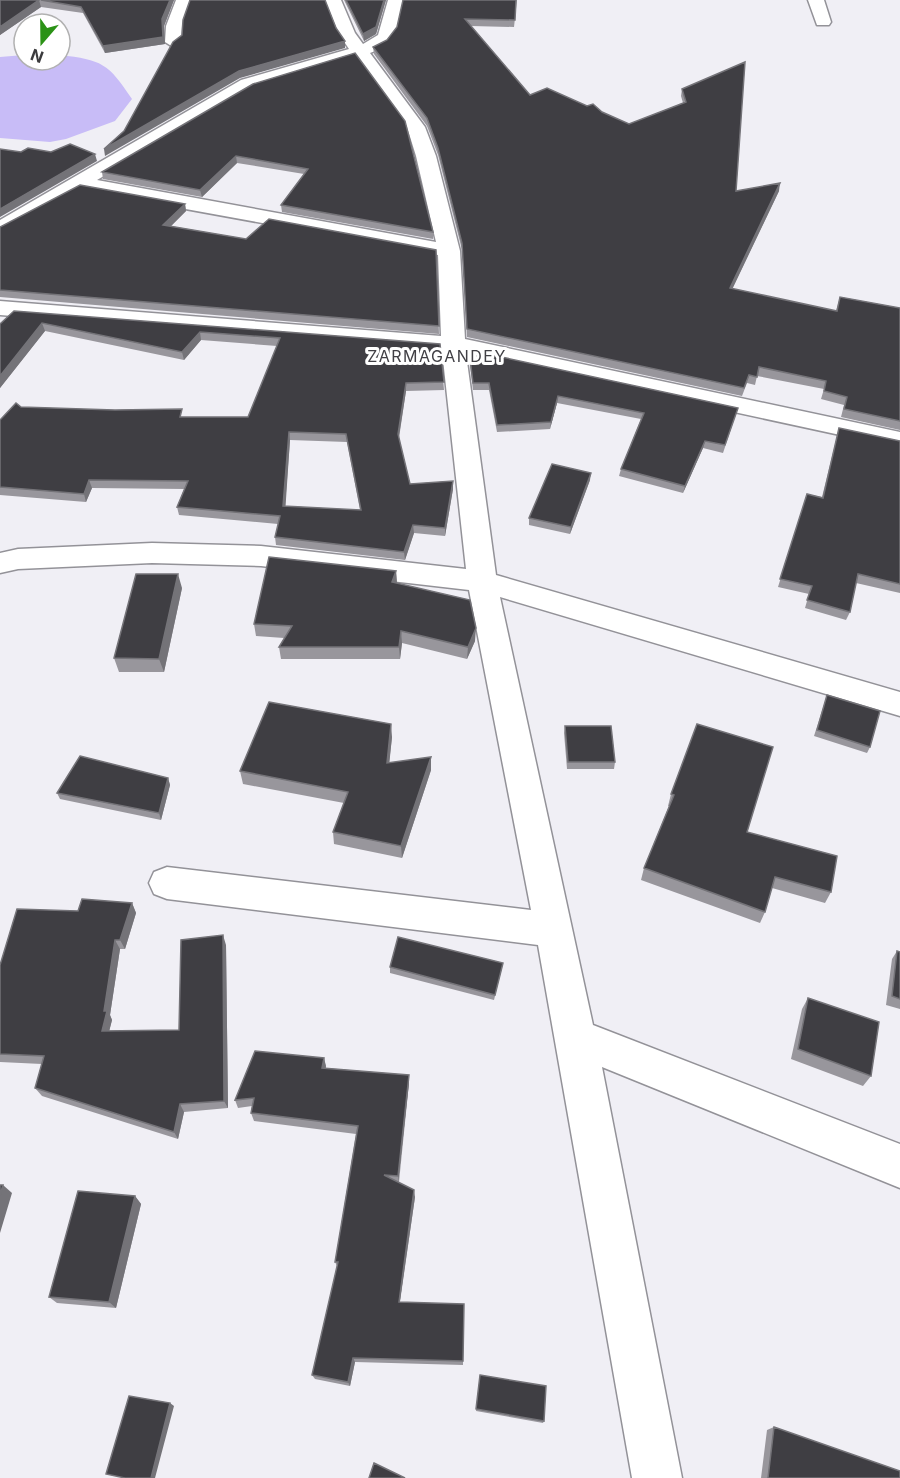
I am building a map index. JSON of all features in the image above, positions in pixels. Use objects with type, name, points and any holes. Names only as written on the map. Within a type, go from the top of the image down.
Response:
[{"type":"street","points":[[172,42],[174,26],[184,0]]},
{"type":"street","points":[[333,0],[347,34],[416,127],[426,156],[449,251],[453,344],[482,581],[576,1037],[657,1478]]},
{"type":"street","points":[[0,229],[247,84],[362,52],[384,41],[396,0]]},
{"type":"street","points":[[816,0],[823,22]]},
{"type":"street","points":[[78,183],[449,251]]},
{"type":"street","points":[[0,308],[453,344],[900,440]]},
{"type":"street","points":[[0,563],[18,559],[152,553],[250,556],[482,581],[900,704]]},
{"type":"street","points":[[167,883],[554,930]]},
{"type":"street","points":[[576,1037],[900,1166]]},
{"type":"shaded area","points":[[12,56],[12,72],[72,72],[72,57],[86,59],[103,65],[110,71],[132,99],[115,121],[66,139],[50,142],[0,138],[0,57]]},
{"type":"building","points":[[0,0],[39,0],[22,12],[12,12],[12,19],[0,27]]},
{"type":"building","points":[[41,0],[170,0],[162,19],[163,37],[103,46],[81,7]]},
{"type":"building","points":[[190,0],[325,0],[336,28],[345,41],[239,71],[104,149],[124,131],[173,42],[182,35],[183,20]]},
{"type":"building","points":[[346,0],[384,0],[376,27],[363,34]]},
{"type":"building","points":[[403,0],[516,0],[515,20],[465,19],[530,95],[547,88],[587,106],[593,104],[602,112],[629,124],[686,102],[682,89],[745,62],[736,191],[780,183],[730,288],[837,311],[840,297],[900,308],[900,421],[844,409],[847,397],[824,391],[826,381],[759,367],[757,377],[749,375],[744,388],[467,329],[462,243],[438,148],[427,118],[373,47],[387,40],[397,27]]},
{"type":"building","points":[[355,53],[405,121],[433,232],[281,205],[308,169],[236,156],[200,190],[102,172],[253,84]]},
{"type":"building","points":[[70,144],[95,154],[0,209],[0,149],[21,152],[28,148],[51,152]]},
{"type":"building","points":[[80,185],[185,204],[163,225],[246,239],[269,219],[436,250],[439,326],[0,290],[0,227]]},
{"type":"building","points":[[14,311],[440,344],[444,382],[406,383],[398,434],[410,484],[453,481],[445,528],[413,525],[404,552],[275,537],[280,516],[177,507],[188,481],[89,480],[84,494],[0,487],[0,420],[16,403],[21,407],[115,410],[182,409],[180,417],[248,417],[280,338],[200,332],[182,352],[42,323],[0,376],[0,324]],"holes":[[[289,432],[346,434],[361,510],[283,506]]]},
{"type":"building","points":[[469,350],[738,408],[725,445],[705,441],[685,486],[621,469],[644,413],[558,396],[551,422],[497,425],[489,383],[473,383]]},
{"type":"building","points":[[839,428],[900,441],[900,584],[858,574],[850,612],[807,600],[812,586],[780,579],[807,494],[823,498]]},
{"type":"building","points":[[552,464],[591,473],[571,527],[529,518]]},
{"type":"building","points":[[269,557],[396,571],[392,582],[470,600],[476,628],[468,647],[401,631],[399,647],[279,647],[292,626],[254,624]]},
{"type":"building","points":[[136,574],[178,574],[159,659],[114,658]]},
{"type":"building","points":[[827,695],[880,711],[870,747],[817,730]]},
{"type":"building","points":[[269,702],[391,724],[387,763],[431,757],[401,846],[333,832],[348,792],[240,771]]},
{"type":"building","points":[[697,724],[773,747],[747,832],[837,856],[831,892],[775,877],[765,912],[644,868],[674,795],[671,794]]},
{"type":"building","points":[[565,726],[611,726],[615,762],[568,762]]},
{"type":"building","points":[[80,756],[168,778],[159,813],[57,793]]},
{"type":"building","points":[[82,899],[132,903],[120,940],[115,940],[104,1011],[107,1011],[102,1031],[179,1030],[181,940],[223,935],[224,1101],[180,1104],[174,1132],[35,1088],[44,1056],[0,1054],[0,965],[17,909],[78,911]]},
{"type":"building","points":[[398,937],[503,963],[495,995],[390,967]]},
{"type":"building","points":[[897,951],[900,952],[900,999],[892,996]]},
{"type":"building","points":[[808,998],[879,1022],[871,1076],[798,1049]]},
{"type":"building","points":[[255,1051],[324,1058],[322,1068],[409,1075],[398,1176],[384,1175],[414,1190],[399,1302],[464,1304],[463,1361],[353,1358],[348,1382],[312,1375],[338,1262],[335,1262],[358,1126],[251,1113],[254,1098],[235,1100]]},
{"type":"building","points":[[78,1191],[135,1196],[109,1302],[49,1297]]},
{"type":"building","points":[[480,1375],[546,1386],[544,1421],[476,1409]]},
{"type":"building","points":[[129,1396],[170,1403],[151,1478],[125,1478],[106,1474]]},
{"type":"building","points":[[774,1427],[900,1471],[900,1478],[768,1478]]},
{"type":"building","points":[[374,1463],[405,1478],[369,1478]]},
{"type":"district","name":"ZARMAGANDEY","points":[[437,356]]}]
